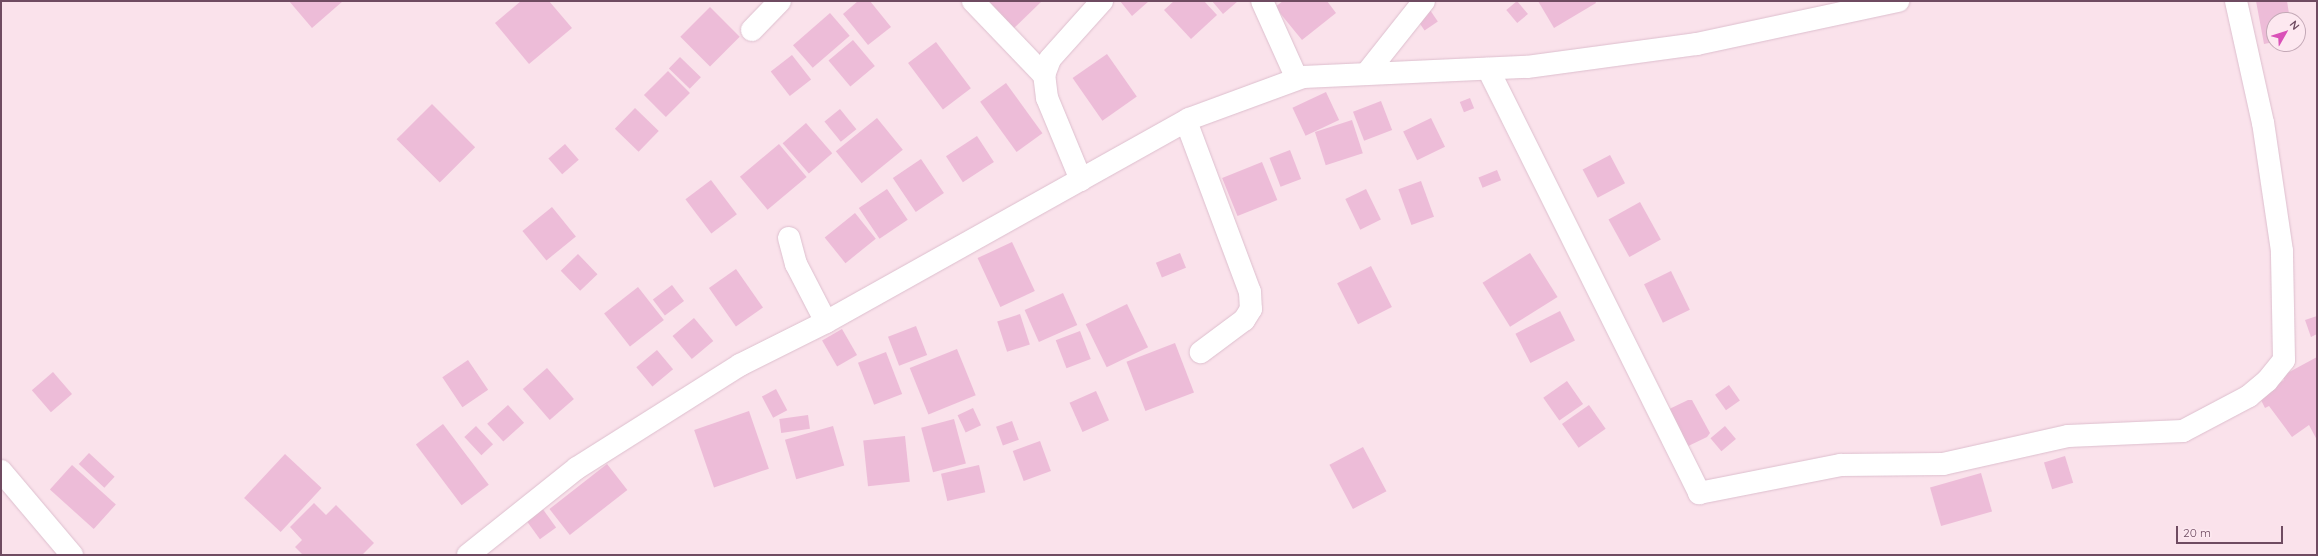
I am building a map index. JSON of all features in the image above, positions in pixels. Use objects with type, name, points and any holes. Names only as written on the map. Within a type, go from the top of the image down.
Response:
[{"type":"street","points":[[752,30],[780,1]]},
{"type":"street","points":[[973,1],[1044,75]]},
{"type":"street","points":[[1081,180],[1047,98],[1044,75],[1050,59],[1102,1]]},
{"type":"street","points":[[1262,1],[1297,79]]},
{"type":"street","points":[[1366,74],[1424,1]]},
{"type":"street","points":[[468,555],[577,468],[740,365],[826,322],[1186,121],[1297,79],[1366,74],[1527,67],[1697,44],[1829,8],[1898,1]]},
{"type":"street","points":[[1488,69],[1699,494],[1842,465],[1943,464],[2068,436],[2183,431],[2249,396],[2267,381],[2284,360],[2282,251],[2263,123],[2236,1]]},
{"type":"street","points":[[1186,121],[1250,292],[1251,309],[1244,320],[1201,352]]},
{"type":"street","points":[[789,238],[796,264],[826,322]]},
{"type":"street","points":[[1,470],[72,555]]},
{"type":"building","points":[[289,1],[343,1],[312,28]]},
{"type":"building","points":[[521,1],[549,1],[572,28],[529,64],[495,23]]},
{"type":"building","points":[[858,1],[870,1],[891,27],[868,45],[843,14]]},
{"type":"building","points":[[982,1],[1042,1],[1011,31]]},
{"type":"building","points":[[1120,1],[1149,1],[1132,16]]},
{"type":"building","points":[[1174,1],[1204,1],[1217,15],[1191,39],[1164,10]]},
{"type":"building","points":[[1212,1],[1238,1],[1223,14]]},
{"type":"building","points":[[1283,1],[1327,1],[1336,13],[1302,40],[1275,7]]},
{"type":"building","points":[[1517,1],[1528,14],[1517,23],[1506,10]]},
{"type":"building","points":[[1538,1],[1595,1],[1596,3],[1554,28]]},
{"type":"building","points":[[2256,1],[2287,1],[2289,12],[2266,12],[2266,44],[2264,44]]},
{"type":"building","points":[[710,7],[740,37],[710,66],[680,37]]},
{"type":"building","points":[[1430,10],[1438,22],[1425,31],[1417,19]]},
{"type":"building","points":[[830,13],[850,36],[813,68],[793,45]]},
{"type":"building","points":[[853,40],[875,66],[850,87],[828,61]]},
{"type":"building","points":[[936,42],[971,88],[943,109],[908,63]]},
{"type":"building","points":[[1107,54],[1137,97],[1102,121],[1073,78]]},
{"type":"building","points":[[792,55],[811,79],[790,96],[771,72]]},
{"type":"building","points":[[680,57],[701,77],[690,89],[669,69]]},
{"type":"building","points":[[668,71],[690,93],[666,117],[644,95]]},
{"type":"building","points":[[1006,83],[1042,133],[1017,152],[980,102]]},
{"type":"building","points":[[1326,92],[1339,120],[1306,136],[1292,108]]},
{"type":"building","points":[[1470,98],[1474,108],[1464,112],[1460,102]]},
{"type":"building","points":[[1381,101],[1392,130],[1364,141],[1353,112]]},
{"type":"building","points":[[432,104],[475,147],[440,182],[397,139]]},
{"type":"building","points":[[635,108],[659,131],[639,152],[615,129]]},
{"type":"building","points":[[840,109],[856,129],[841,142],[824,122]]},
{"type":"building","points":[[877,118],[903,150],[862,183],[836,151]]},
{"type":"building","points":[[1431,118],[1445,147],[1417,160],[1403,132]]},
{"type":"building","points":[[1352,120],[1363,153],[1326,165],[1315,132]]},
{"type":"building","points":[[806,123],[832,153],[809,174],[783,143]]},
{"type":"building","points":[[977,136],[994,162],[963,182],[946,156]]},
{"type":"building","points":[[565,144],[579,160],[562,174],[548,158]]},
{"type":"building","points":[[779,144],[807,177],[768,210],[740,177]]},
{"type":"building","points":[[1290,150],[1301,179],[1281,187],[1269,158]]},
{"type":"building","points":[[1610,155],[1625,183],[1598,198],[1583,170]]},
{"type":"building","points":[[921,159],[944,193],[916,212],[893,178]]},
{"type":"building","points":[[1262,162],[1277,200],[1237,216],[1222,178]]},
{"type":"building","points":[[1497,170],[1501,180],[1483,188],[1478,177]]},
{"type":"building","points":[[711,180],[737,214],[711,234],[685,199]]},
{"type":"building","points":[[1421,181],[1434,217],[1411,225],[1398,189]]},
{"type":"building","points":[[887,189],[908,220],[880,239],[859,208]]},
{"type":"building","points":[[1366,189],[1381,220],[1360,230],[1345,199]]},
{"type":"building","points":[[1640,202],[1661,240],[1629,257],[1609,219]]},
{"type":"building","points":[[552,207],[576,237],[546,260],[522,231]]},
{"type":"building","points":[[855,213],[876,239],[845,263],[825,238]]},
{"type":"building","points":[[1012,242],[1035,291],[1000,307],[978,258]]},
{"type":"building","points":[[1180,253],[1186,268],[1162,278],[1156,263]]},
{"type":"building","points":[[1530,253],[1558,297],[1510,327],[1483,283]]},
{"type":"building","points":[[578,254],[597,274],[580,291],[561,271]]},
{"type":"building","points":[[1371,266],[1392,307],[1358,324],[1337,283]]},
{"type":"building","points":[[736,269],[763,308],[736,326],[709,288]]},
{"type":"building","points":[[1671,271],[1690,310],[1663,323],[1644,284]]},
{"type":"building","points":[[672,285],[684,301],[665,315],[653,299]]},
{"type":"building","points":[[638,287],[664,320],[630,347],[604,313]]},
{"type":"building","points":[[1063,293],[1077,325],[1039,342],[1025,310]]},
{"type":"building","points":[[1127,304],[1148,347],[1107,367],[1086,324]]},
{"type":"building","points":[[1560,311],[1575,340],[1530,363],[1515,334]]},
{"type":"building","points":[[1020,314],[1030,344],[1007,352],[997,321]]},
{"type":"building","points":[[2317,316],[2317,334],[2311,337],[2305,320]]},
{"type":"building","points":[[694,318],[713,341],[692,359],[673,336]]},
{"type":"building","points":[[916,326],[927,355],[899,366],[888,337]]},
{"type":"building","points":[[842,329],[857,355],[837,366],[822,340]]},
{"type":"building","points":[[1080,331],[1091,359],[1066,368],[1056,340]]},
{"type":"building","points":[[1175,343],[1194,392],[1145,411],[1126,362]]},
{"type":"building","points":[[957,349],[976,395],[928,414],[910,368]]},
{"type":"building","points":[[657,350],[673,369],[652,387],[636,367]]},
{"type":"building","points":[[886,352],[902,394],[874,405],[858,363]]},
{"type":"building","points":[[2317,357],[2317,440],[2309,425],[2292,437],[2269,406],[2265,408],[2259,396],[2284,380],[2282,376]]},
{"type":"building","points":[[468,360],[488,390],[462,407],[442,377]]},
{"type":"building","points":[[547,368],[574,399],[550,420],[523,389]]},
{"type":"building","points":[[53,372],[72,394],[51,412],[32,390]]},
{"type":"building","points":[[1567,381],[1583,404],[1559,421],[1543,398]]},
{"type":"building","points":[[1729,385],[1740,401],[1726,410],[1715,395]]},
{"type":"building","points":[[776,389],[787,410],[773,418],[762,397]]},
{"type":"building","points":[[1096,391],[1109,420],[1083,432],[1070,403]]},
{"type":"building","points":[[1688,400],[1692,400],[1710,433],[1707,437],[1680,450],[1661,413]]},
{"type":"building","points":[[508,405],[524,423],[503,442],[487,424]]},
{"type":"building","points":[[1589,405],[1606,429],[1579,448],[1562,424]]},
{"type":"building","points":[[973,408],[981,425],[966,432],[958,415]]},
{"type":"building","points":[[749,411],[769,469],[714,488],[694,430]]},
{"type":"building","points":[[808,415],[810,429],[781,433],[779,419]]},
{"type":"building","points":[[954,419],[966,463],[933,472],[921,428]]},
{"type":"building","points":[[1012,421],[1019,440],[1003,446],[996,427]]},
{"type":"building","points":[[443,424],[489,485],[462,505],[416,444]]},
{"type":"building","points":[[476,426],[493,444],[481,455],[464,437]]},
{"type":"building","points":[[833,426],[844,465],[796,479],[785,440]]},
{"type":"building","points":[[1725,426],[1736,439],[1721,451],[1710,438]]},
{"type":"building","points":[[905,436],[910,482],[868,486],[863,440]]},
{"type":"building","points":[[1040,441],[1051,471],[1024,481],[1013,451]]},
{"type":"building","points":[[1363,447],[1386,491],[1353,509],[1329,465]]},
{"type":"building","points":[[89,453],[115,477],[104,488],[79,464]]},
{"type":"building","points":[[285,454],[322,488],[281,532],[244,498]]},
{"type":"building","points":[[2065,456],[2073,483],[2052,489],[2044,462]]},
{"type":"building","points":[[607,464],[627,490],[570,535],[549,509]]},
{"type":"building","points":[[72,465],[116,504],[94,529],[50,490]]},
{"type":"building","points":[[979,465],[985,492],[947,501],[941,474]]},
{"type":"building","points":[[1981,473],[1992,511],[1941,526],[1930,488]]},
{"type":"building","points":[[314,503],[326,515],[336,505],[374,543],[362,555],[303,555],[295,547],[302,540],[290,527]]},
{"type":"building","points":[[542,508],[556,527],[540,539],[526,520]]}]
